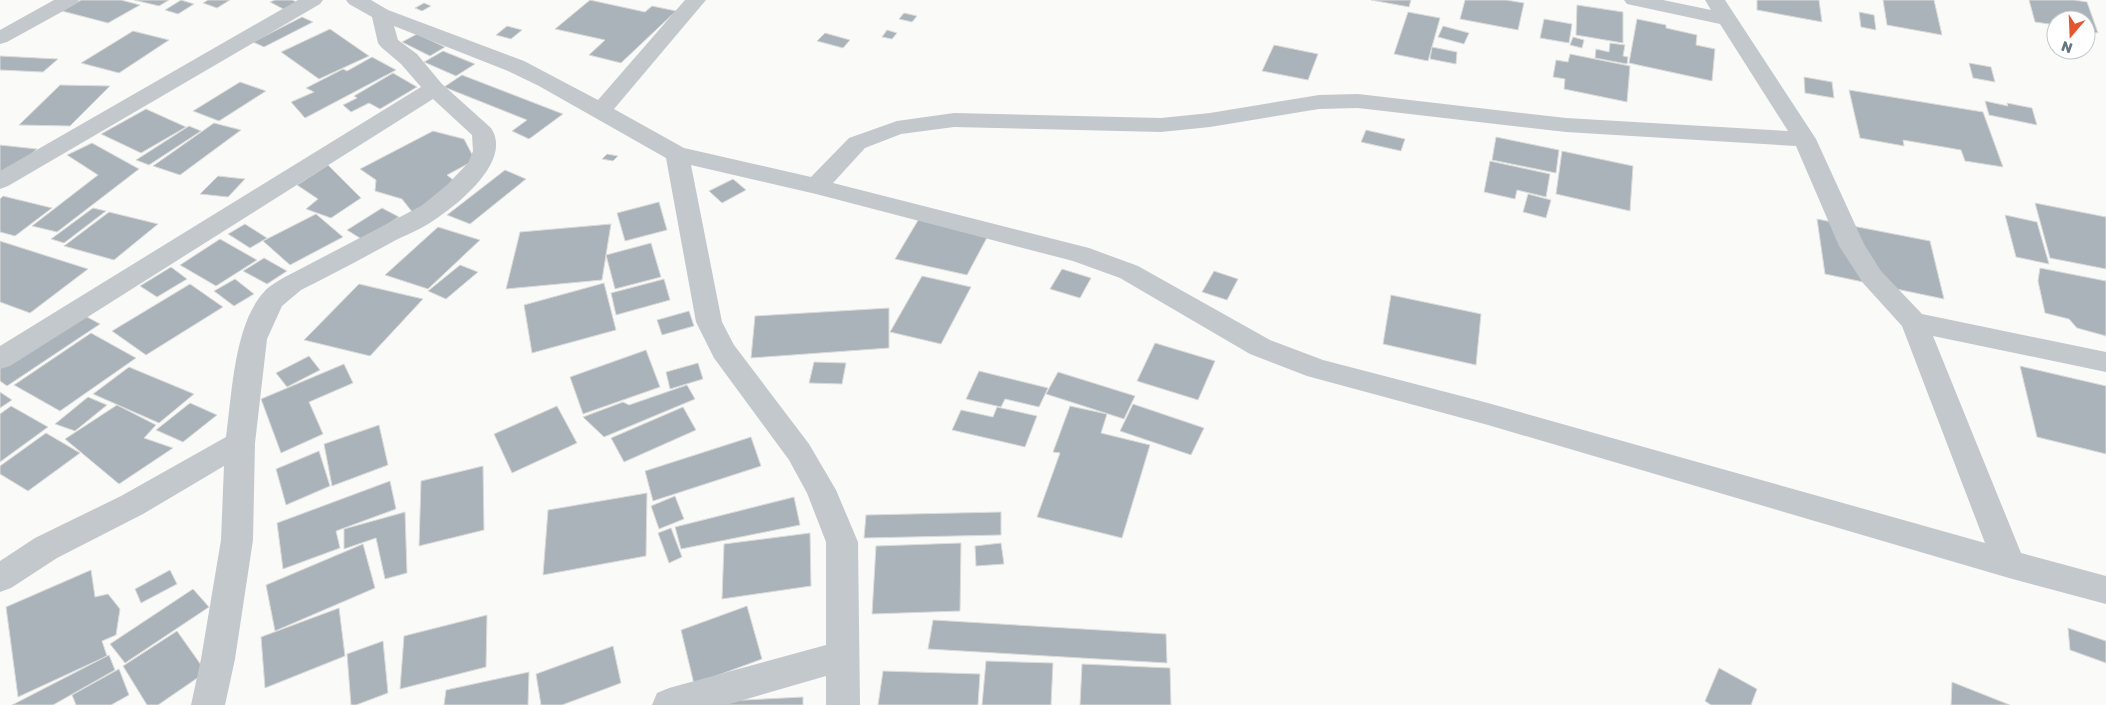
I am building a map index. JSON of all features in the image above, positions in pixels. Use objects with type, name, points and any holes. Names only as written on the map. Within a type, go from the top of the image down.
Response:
[{"type":"street","points":[[0,38],[69,0]]},
{"type":"street","points":[[0,181],[313,0]]},
{"type":"street","points":[[356,0],[381,14],[516,66],[678,154],[816,186],[1080,254],[1128,272],[1260,347],[1317,370],[1497,417],[2106,590]]},
{"type":"street","points":[[601,112],[696,0]]},
{"type":"street","points":[[1634,0],[1720,9],[1805,139],[1852,246],[1872,278],[1914,322],[2009,564]]},
{"type":"street","points":[[208,705],[218,659],[236,540],[240,443],[253,339],[262,318],[273,299],[292,284],[430,212],[456,190],[478,166],[485,151],[483,133],[434,89],[409,59],[388,43],[381,14]]},
{"type":"street","points":[[0,359],[434,89]]},
{"type":"street","points":[[816,186],[857,143],[897,128],[954,120],[1161,125],[1210,120],[1319,102],[1358,101],[1566,125],[1805,139]]},
{"type":"street","points":[[678,154],[709,322],[724,351],[799,452],[821,490],[842,542],[843,705]]},
{"type":"street","points":[[1914,322],[2106,362]]},
{"type":"street","points":[[0,578],[46,548],[132,505],[240,443]]},
{"type":"street","points":[[669,705],[842,656]]},
{"type":"building","points":[[81,0],[121,0],[140,5],[108,23],[62,11]]},
{"type":"building","points":[[134,0],[169,0],[159,6]]},
{"type":"building","points":[[181,0],[194,4],[178,14],[165,10]]},
{"type":"building","points":[[208,0],[230,0],[217,8],[203,3]]},
{"type":"building","points":[[275,0],[292,0],[299,3],[285,10],[270,2]]},
{"type":"building","points":[[590,0],[645,12],[652,6],[676,11],[621,63],[589,55],[605,40],[555,29]]},
{"type":"building","points":[[1371,0],[1411,0],[1409,7]]},
{"type":"building","points":[[1465,0],[1506,0],[1524,3],[1518,30],[1460,19]]},
{"type":"building","points":[[1757,0],[1819,0],[1822,22],[1757,10]]},
{"type":"building","points":[[1883,0],[1934,0],[1942,35],[1887,25]]},
{"type":"building","points":[[2029,0],[2074,0],[2087,2],[2090,10],[2046,10],[2046,24],[2035,22]]},
{"type":"building","points":[[424,3],[431,6],[422,11],[415,8]]},
{"type":"building","points":[[1577,5],[1623,12],[1623,43],[1576,35]]},
{"type":"building","points":[[1408,12],[1440,18],[1428,61],[1394,54]]},
{"type":"building","points":[[1859,12],[1874,15],[1876,30],[1861,27]]},
{"type":"building","points":[[904,13],[917,16],[912,22],[899,19]]},
{"type":"building","points":[[302,17],[313,22],[264,47],[253,42]]},
{"type":"building","points":[[1544,19],[1572,24],[1569,43],[1540,38]]},
{"type":"building","points":[[1637,19],[1666,25],[1666,28],[1697,35],[1696,45],[1715,49],[1712,81],[1629,63]]},
{"type":"building","points":[[507,26],[522,30],[511,39],[496,35]]},
{"type":"building","points":[[1443,26],[1469,33],[1464,44],[1438,37]]},
{"type":"building","points":[[330,29],[369,56],[319,79],[281,52]]},
{"type":"building","points":[[887,30],[897,33],[892,39],[882,37]]},
{"type":"building","points":[[133,31],[169,40],[119,73],[81,63]]},
{"type":"building","points":[[825,33],[850,40],[843,48],[817,41]]},
{"type":"building","points":[[417,34],[445,47],[430,56],[402,42]]},
{"type":"building","points":[[1573,37],[1584,40],[1582,48],[1570,45]]},
{"type":"building","points":[[1610,43],[1625,45],[1623,56],[1628,57],[1627,64],[1595,58],[1596,49],[1609,52]]},
{"type":"building","points":[[1274,45],[1318,54],[1308,80],[1262,71]]},
{"type":"building","points":[[1432,47],[1457,52],[1456,64],[1430,59]]},
{"type":"building","points":[[443,51],[475,64],[456,76],[424,62]]},
{"type":"building","points":[[1570,54],[1630,66],[1627,102],[1564,89],[1565,79],[1553,77],[1556,60],[1568,62]]},
{"type":"building","points":[[0,56],[58,59],[43,72],[0,70]]},
{"type":"building","points":[[372,57],[396,70],[305,118],[291,102],[314,92],[306,88],[343,69],[347,71]]},
{"type":"building","points":[[1969,63],[1991,67],[1995,82],[1973,78]]},
{"type":"building","points":[[393,73],[417,87],[380,109],[369,103],[351,112],[343,105],[357,98],[354,96]]},
{"type":"building","points":[[462,75],[563,114],[529,139],[512,131],[527,120],[444,87]]},
{"type":"building","points":[[1804,77],[1832,82],[1834,98],[1805,93]]},
{"type":"building","points":[[240,82],[266,91],[219,121],[193,111]]},
{"type":"building","points":[[60,85],[110,86],[70,126],[19,125]]},
{"type":"building","points":[[1849,90],[1983,112],[2003,167],[1965,161],[1961,150],[1903,140],[1904,146],[1860,138]]},
{"type":"building","points":[[1985,101],[2008,106],[2007,103],[2032,108],[2037,125],[1989,115]]},
{"type":"building","points":[[146,109],[186,127],[141,153],[101,134]]},
{"type":"building","points":[[214,123],[241,130],[180,175],[153,166]]},
{"type":"building","points":[[189,126],[201,131],[149,165],[136,160]]},
{"type":"building","points":[[1366,130],[1405,139],[1401,151],[1361,142]]},
{"type":"building","points":[[433,131],[464,139],[475,160],[447,175],[458,184],[413,213],[402,199],[375,191],[376,180],[360,169]]},
{"type":"building","points":[[1496,137],[1559,150],[1556,173],[1492,160]]},
{"type":"building","points":[[92,143],[139,169],[57,232],[32,226],[98,175],[67,155]]},
{"type":"building","points":[[0,145],[37,149],[0,181]]},
{"type":"building","points":[[1562,151],[1633,166],[1630,211],[1556,194]]},
{"type":"building","points":[[607,154],[618,156],[613,161],[602,159]]},
{"type":"building","points":[[1490,161],[1550,174],[1546,197],[1517,190],[1515,199],[1484,192]]},
{"type":"building","points":[[328,165],[361,198],[331,218],[306,209],[318,199],[297,185]]},
{"type":"building","points":[[505,170],[526,179],[470,224],[447,215]]},
{"type":"building","points":[[218,176],[245,179],[228,197],[200,194]]},
{"type":"building","points":[[733,179],[746,190],[722,203],[709,191]]},
{"type":"building","points":[[1528,194],[1551,200],[1546,218],[1523,212]]},
{"type":"building","points":[[3,196],[52,208],[15,236],[0,232],[0,199]]},
{"type":"building","points":[[659,202],[667,230],[625,241],[617,213]]},
{"type":"building","points":[[2035,203],[2106,217],[2106,269],[2050,258]]},
{"type":"building","points":[[93,208],[106,211],[64,243],[51,239]]},
{"type":"building","points":[[382,208],[399,217],[363,240],[347,230]]},
{"type":"building","points":[[109,212],[158,224],[114,260],[64,246]]},
{"type":"building","points":[[316,214],[343,237],[290,265],[263,241]]},
{"type":"building","points":[[2005,215],[2037,222],[2049,264],[2016,257]]},
{"type":"building","points":[[920,217],[990,232],[967,275],[895,259]]},
{"type":"building","points":[[1817,219],[1930,241],[1944,299],[1825,274]]},
{"type":"building","points":[[245,224],[267,238],[250,248],[228,234]]},
{"type":"building","points":[[611,224],[602,280],[506,289],[520,232]]},
{"type":"building","points":[[438,227],[480,240],[428,289],[385,275]]},
{"type":"building","points":[[220,239],[257,260],[216,286],[180,265]]},
{"type":"building","points":[[0,241],[88,269],[30,313],[0,302]]},
{"type":"building","points":[[651,243],[661,277],[615,289],[606,255]]},
{"type":"building","points":[[264,258],[287,271],[267,284],[243,271]]},
{"type":"building","points":[[460,265],[478,272],[446,299],[428,291]]},
{"type":"building","points":[[171,267],[187,279],[157,297],[140,286]]},
{"type":"building","points":[[2040,268],[2106,281],[2106,336],[2077,328],[2069,319],[2045,313],[2038,281]]},
{"type":"building","points":[[1062,269],[1091,278],[1080,298],[1050,289]]},
{"type":"building","points":[[1214,271],[1238,279],[1227,300],[1202,292]]},
{"type":"building","points":[[922,276],[971,287],[941,344],[890,332]]},
{"type":"building","points":[[235,279],[254,294],[234,306],[214,291]]},
{"type":"building","points":[[664,279],[670,300],[616,315],[611,293]]},
{"type":"building","points":[[604,283],[616,330],[532,353],[524,305]]},
{"type":"building","points":[[190,284],[223,307],[146,355],[112,331]]},
{"type":"building","points":[[359,284],[423,299],[370,356],[304,340]]},
{"type":"building","points":[[1391,295],[1481,314],[1476,365],[1383,344]]},
{"type":"building","points":[[889,308],[889,348],[751,358],[755,316]]},
{"type":"building","points":[[689,311],[694,326],[662,335],[657,320]]},
{"type":"building","points":[[78,312],[100,324],[7,386],[0,381],[0,363]]},
{"type":"building","points":[[91,333],[136,358],[60,411],[14,385]]},
{"type":"building","points":[[1155,343],[1215,361],[1198,400],[1137,381]]},
{"type":"building","points":[[646,350],[660,387],[583,414],[570,377]]},
{"type":"building","points":[[309,356],[320,370],[287,387],[276,373]]},
{"type":"building","points":[[814,362],[846,363],[842,384],[809,383]]},
{"type":"building","points":[[698,363],[703,379],[670,389],[666,372]]},
{"type":"building","points":[[344,364],[353,383],[309,402],[323,434],[281,453],[261,399]]},
{"type":"building","points":[[2020,366],[2106,386],[2106,454],[2037,437]]},
{"type":"building","points":[[129,367],[194,394],[159,423],[93,394]]},
{"type":"building","points":[[979,371],[1048,388],[1039,407],[1005,399],[1001,407],[966,399]]},
{"type":"building","points":[[1058,372],[1135,396],[1124,419],[1046,394]]},
{"type":"building","points":[[687,385],[695,399],[604,437],[583,417],[623,402],[629,405]]},
{"type":"building","points":[[0,392],[12,400],[0,408]]},
{"type":"building","points":[[88,397],[107,405],[75,431],[55,424]]},
{"type":"building","points":[[190,403],[217,415],[183,442],[156,430]]},
{"type":"building","points":[[1133,404],[1204,428],[1191,455],[1120,431]]},
{"type":"building","points":[[117,405],[156,425],[144,438],[173,448],[119,484],[65,439]]},
{"type":"building","points":[[11,406],[48,427],[0,462],[0,414]]},
{"type":"building","points":[[557,406],[577,443],[512,473],[494,434]]},
{"type":"building","points":[[1070,406],[1107,414],[1101,433],[1150,445],[1122,538],[1037,517],[1060,453],[1053,452]]},
{"type":"building","points":[[683,407],[696,430],[624,462],[611,438]]},
{"type":"building","points":[[997,407],[1037,416],[1025,447],[952,430],[961,410],[993,417]]},
{"type":"building","points":[[379,425],[388,465],[332,486],[324,444]]},
{"type":"building","points":[[46,433],[80,453],[28,491],[0,474],[0,466]]},
{"type":"building","points":[[751,437],[761,466],[653,501],[645,471]]},
{"type":"building","points":[[319,451],[330,486],[286,505],[276,469]]},
{"type":"building","points":[[483,466],[484,530],[419,546],[421,481]]},
{"type":"building","points":[[390,481],[396,509],[336,531],[340,548],[283,569],[277,523]]},
{"type":"building","points":[[647,493],[646,556],[543,575],[548,510]]},
{"type":"building","points":[[675,496],[684,519],[659,529],[651,506]]},
{"type":"building","points":[[794,497],[800,525],[681,549],[675,527]]},
{"type":"building","points":[[405,512],[407,573],[385,579],[376,538],[344,549],[344,529]]},
{"type":"building","points":[[1001,512],[1001,535],[864,538],[866,515]]},
{"type":"building","points":[[671,528],[682,557],[669,563],[658,533]]},
{"type":"building","points":[[810,533],[811,586],[722,599],[724,544]]},
{"type":"building","points":[[961,543],[960,611],[872,614],[876,546]]},
{"type":"building","points":[[1001,543],[1004,564],[976,566],[975,546]]},
{"type":"building","points":[[363,544],[375,588],[275,631],[266,585]]},
{"type":"building","points":[[91,570],[95,597],[108,594],[120,609],[116,635],[102,641],[107,656],[18,697],[6,607]]},
{"type":"building","points":[[170,570],[177,584],[141,603],[135,589]]},
{"type":"building","points":[[193,589],[209,607],[125,663],[110,644]]},
{"type":"building","points":[[747,606],[762,659],[694,684],[681,630]]},
{"type":"building","points":[[339,608],[345,656],[265,688],[261,637]]},
{"type":"building","points":[[487,615],[486,667],[400,689],[404,636]]},
{"type":"building","points":[[933,620],[1166,634],[1167,663],[928,649]]},
{"type":"building","points":[[2068,628],[2106,641],[2106,663],[2070,650]]},
{"type":"building","points":[[177,631],[206,672],[158,705],[147,705],[123,666]]},
{"type":"building","points":[[383,641],[388,693],[356,705],[351,705],[347,654]]},
{"type":"building","points":[[613,646],[621,683],[562,705],[541,705],[536,674]]},
{"type":"building","points":[[109,655],[115,670],[53,705],[12,705]]},
{"type":"building","points":[[986,661],[1053,663],[1051,705],[982,705]]},
{"type":"building","points":[[1082,664],[1170,668],[1171,705],[1080,705]]},
{"type":"building","points":[[1719,668],[1757,689],[1751,705],[1711,705],[1705,701]]},
{"type":"building","points":[[119,669],[129,695],[111,705],[76,705],[72,695]]},
{"type":"building","points":[[883,671],[980,674],[978,705],[878,705]]},
{"type":"building","points":[[529,672],[528,705],[444,705],[446,690]]},
{"type":"building","points":[[1952,682],[2010,705],[1951,705]]},
{"type":"building","points":[[803,697],[803,705],[706,705],[706,702]]}]
